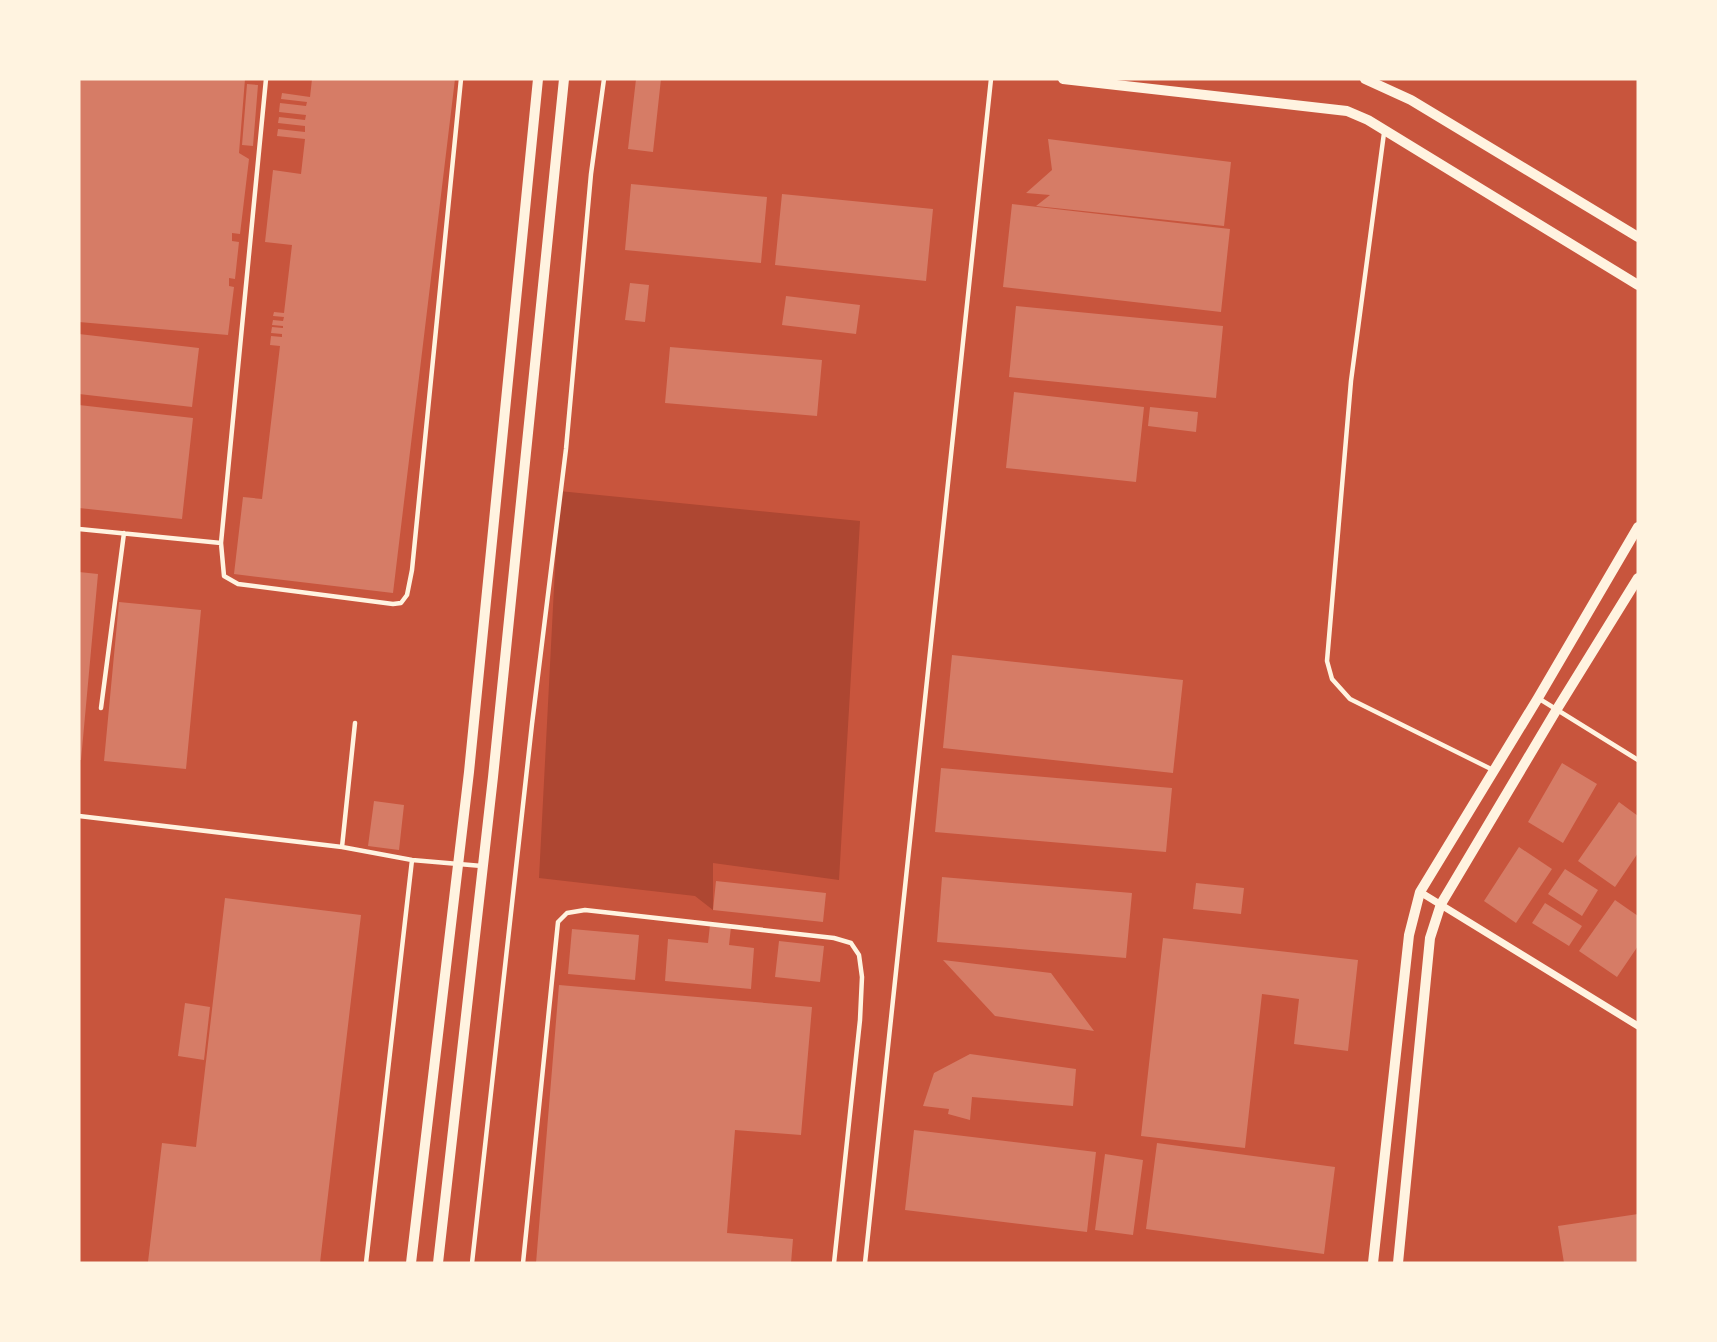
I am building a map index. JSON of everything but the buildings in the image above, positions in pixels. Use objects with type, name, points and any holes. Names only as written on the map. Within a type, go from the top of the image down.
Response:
[{"type":"street","points":[[411,1263],[469,772],[538,79]]},
{"type":"street","points":[[438,1263],[483,866],[564,79]]},
{"type":"street","points":[[1063,79],[1347,111],[1385,130],[1638,285]]},
{"type":"street","points":[[1365,79],[1411,100],[1638,237]]},
{"type":"street","points":[[1373,1263],[1409,935],[1420,892],[1638,527]]},
{"type":"street","points":[[1398,1263],[1430,938],[1441,904],[1556,709],[1638,578]]},
{"type":"street","points":[[1420,892],[1638,1026]]},
{"type":"lane","points":[[266,79],[220,543],[224,576],[238,584],[382,603],[401,603],[407,595],[412,570],[461,79]]},
{"type":"lane","points":[[472,1263],[530,738],[566,449],[591,174],[604,79]]},
{"type":"lane","points":[[865,1263],[991,79]]},
{"type":"lane","points":[[1385,130],[1351,381],[1327,661],[1332,679],[1350,699],[1494,771]]},
{"type":"lane","points":[[79,528],[220,543]]},
{"type":"lane","points":[[101,708],[124,533]]},
{"type":"lane","points":[[1538,698],[1638,760]]},
{"type":"lane","points":[[342,847],[355,723]]},
{"type":"lane","points":[[79,817],[342,847],[412,860],[483,866]]},
{"type":"lane","points":[[366,1263],[412,860]]},
{"type":"lane","points":[[523,1263],[558,922],[567,913],[585,910],[834,938],[851,943],[859,955],[862,977],[860,1020],[834,1263]]},
{"type":"shaded area","points":[[559,491],[860,521],[839,880],[713,863],[713,910],[695,896],[539,878]]}]
